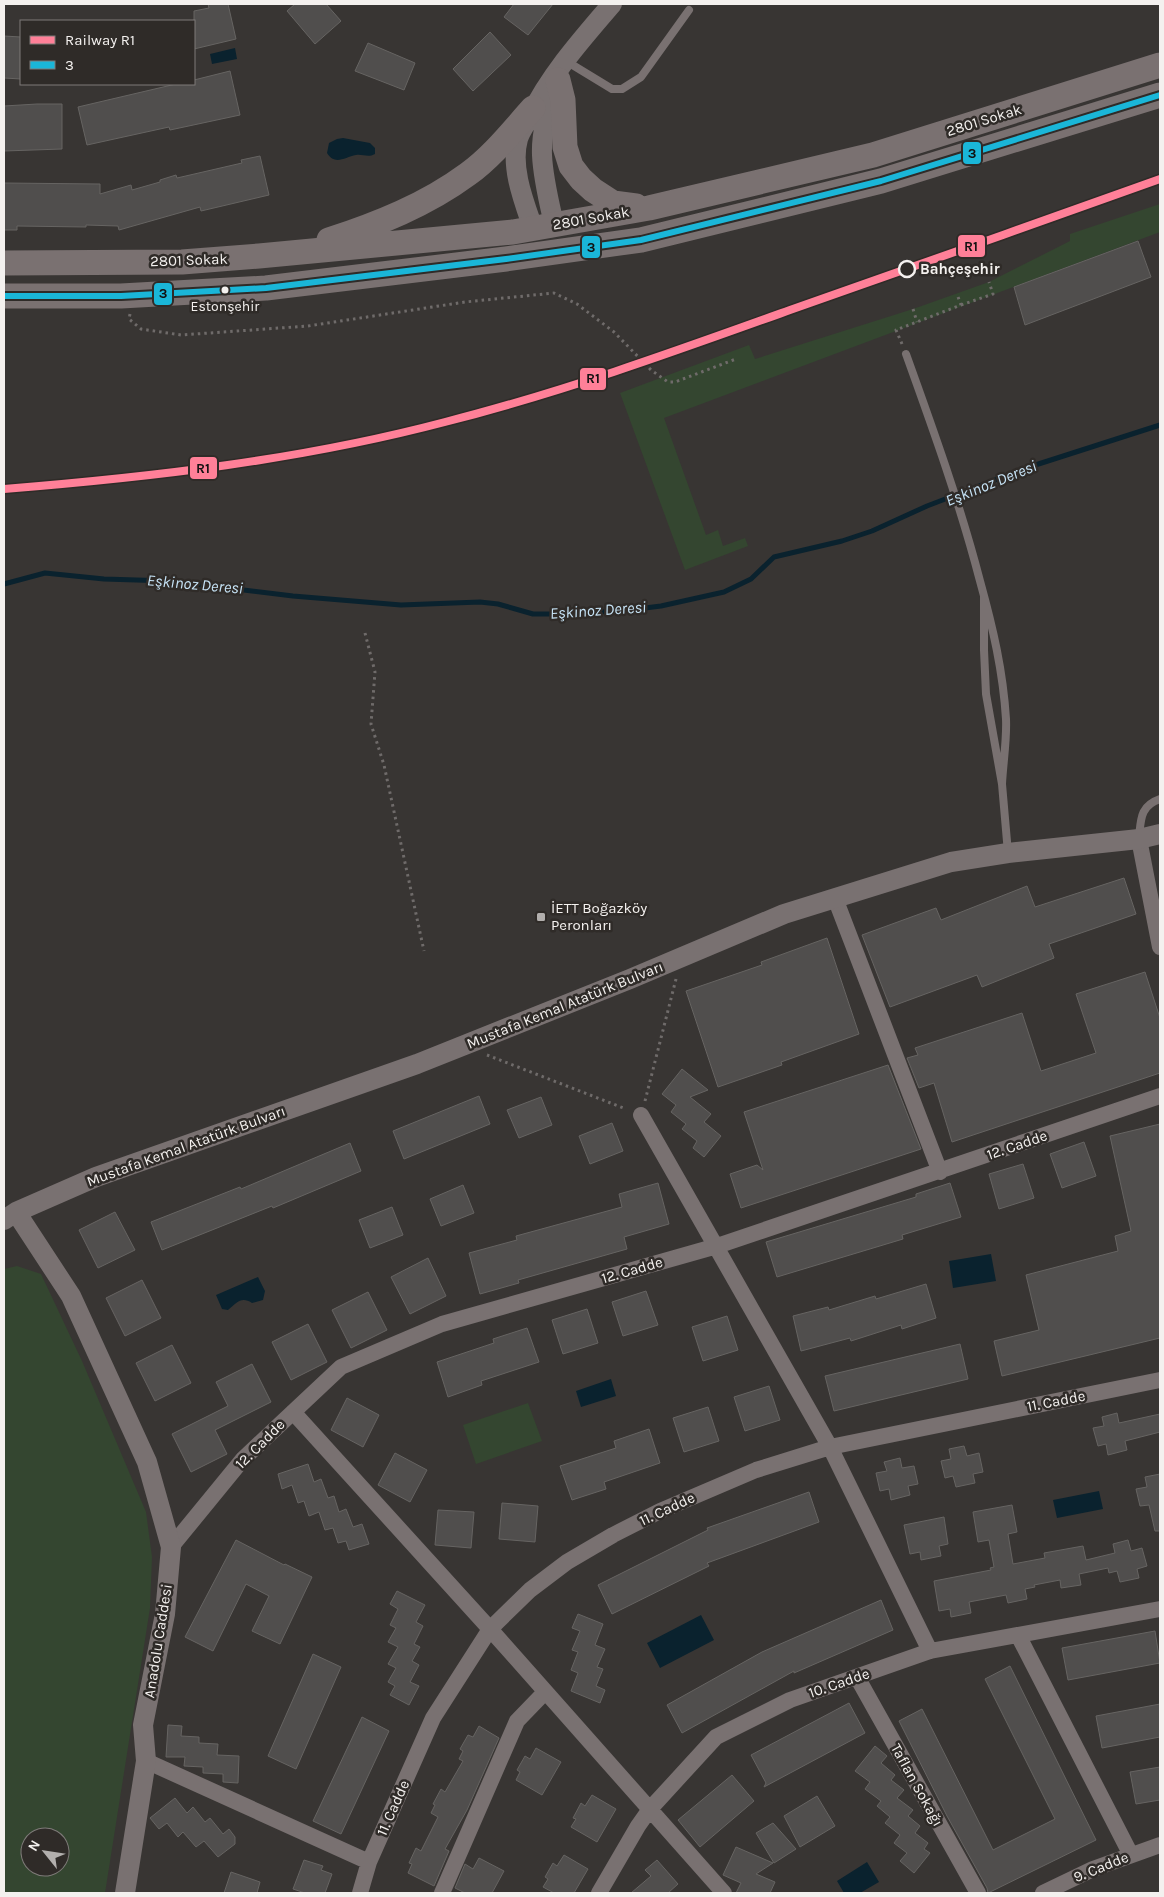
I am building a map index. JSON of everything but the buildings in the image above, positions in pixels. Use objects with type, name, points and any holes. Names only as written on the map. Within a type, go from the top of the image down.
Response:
[{"type":"main road","name":"2801 Sokak","points":[[4,263],[182,262],[542,230],[649,208],[873,155],[1160,65]]},
{"type":"main road","points":[[561,70],[565,148],[571,166],[593,190],[613,203],[649,208]]},
{"type":"main road","name":"2801 Sokak","points":[[4,296],[120,296],[266,288],[640,240],[880,181],[1160,95]]},
{"type":"main road","points":[[289,253],[371,226],[425,201],[468,174],[493,152],[534,108]]},
{"type":"main road","points":[[266,288],[334,269],[516,246],[531,242],[542,230],[550,246],[564,251]]},
{"type":"street","points":[[542,230],[522,198],[517,156],[518,139],[534,108],[612,4]]},
{"type":"street","points":[[542,230],[543,136],[548,106],[561,70]]},
{"type":"street","name":"Mustafa Kemal Atatürk Bulvarı","points":[[10,1216],[96,1177],[417,1064],[630,979],[784,914],[951,862],[1008,852],[1139,839],[1160,834]]},
{"type":"street","points":[[1139,839],[1160,947]]},
{"type":"street","name":"Mustafa Kemal Atatürk Bulvarı","points":[[1139,839],[1160,845]]},
{"type":"street","points":[[835,898],[940,1172]]},
{"type":"street","name":"12. Cadde","points":[[171,1547],[243,1459],[341,1366],[442,1324],[717,1246],[1160,1096]]},
{"type":"street","points":[[641,1115],[830,1447],[930,1651]]},
{"type":"street","name":"Anadolu Caddesi","points":[[10,1216],[71,1296],[147,1462],[171,1547],[165,1614],[143,1725],[146,1761],[125,1893]]},
{"type":"street","name":"11. Cadde","points":[[360,1893],[370,1862],[433,1718],[490,1629],[530,1590],[567,1562],[613,1535],[660,1511],[756,1470],[830,1447],[1160,1380]]},
{"type":"street","points":[[292,1412],[490,1629],[724,1893]]},
{"type":"street","name":"10. Cadde","points":[[599,1893],[650,1809],[716,1737],[790,1700],[930,1651],[1160,1609]]},
{"type":"street","points":[[1018,1635],[1131,1855]]},
{"type":"street","name":"Taflan Sokağı","points":[[857,1677],[978,1893]]},
{"type":"street","points":[[442,1893],[516,1721],[545,1692]]},
{"type":"street","points":[[146,1761],[370,1862]]},
{"type":"street","name":"9. Cadde","points":[[1053,1891],[1093,1869],[1160,1845]]},
{"type":"lane","points":[[561,70],[612,89],[622,89],[640,77],[689,10]]},
{"type":"lane","points":[[906,354],[950,477],[998,647],[1006,722],[1002,784]]},
{"type":"lane","points":[[984,596],[986,694],[1002,784],[1008,852]]},
{"type":"lane","points":[[1139,839],[1142,812],[1152,802],[1160,800]]},
{"type":"path","points":[[906,354],[896,330],[960,304],[993,294],[989,282]]},
{"type":"path","points":[[130,308],[129,320],[140,329],[181,336],[308,326],[465,302],[554,293],[577,304],[614,332],[651,370],[668,382],[682,380],[736,360]]},
{"type":"path","points":[[956,294],[960,304]]},
{"type":"path","points":[[913,309],[917,322]]},
{"type":"path","points":[[366,633],[375,672],[371,724],[384,765],[424,951]]},
{"type":"path","points":[[463,1046],[641,1115],[682,956]]},
{"type":"green space","points":[[1160,204],[1160,232],[664,418],[706,535],[718,530],[723,546],[745,538],[748,546],[685,570],[620,393],[749,345],[755,359],[913,309],[989,282],[1070,241],[1070,234]]},
{"type":"green space","points":[[17,1266],[41,1274],[82,1361],[146,1512],[152,1557],[150,1608],[105,1893],[4,1893],[4,1269]]},
{"type":"green space","points":[[528,1403],[542,1441],[476,1464],[463,1425]]},
{"type":"water","points":[[235,48],[237,59],[212,64],[210,54]]},
{"type":"water","points":[[343,138],[370,143],[375,148],[375,154],[370,156],[356,155],[340,160],[333,159],[327,153],[329,143]]},
{"type":"water","points":[[991,1254],[996,1281],[953,1288],[949,1261]]},
{"type":"water","points":[[258,1277],[265,1291],[263,1300],[252,1303],[242,1300],[228,1310],[222,1309],[216,1295]]},
{"type":"water","points":[[611,1379],[616,1396],[581,1407],[576,1391]]},
{"type":"water","points":[[1099,1491],[1103,1509],[1057,1518],[1053,1500]]},
{"type":"water","points":[[701,1615],[714,1640],[660,1668],[647,1643]]},
{"type":"water","points":[[867,1862],[879,1882],[860,1893],[844,1893],[837,1881]]},
{"type":"waterway","name":"Eşkinoz Deresi","points":[[4,584],[45,573],[104,579],[169,581],[293,596],[401,605],[480,602],[498,604],[533,614],[565,614],[661,606],[724,592],[751,579],[774,557],[842,541],[872,531],[927,506],[1026,468],[1160,425]]},
{"type":"rail line","name":"R1","points":[[4,489],[171,473],[281,457],[336,447],[445,422],[533,398],[662,356],[1160,179]]},
{"type":"transit line","name":"3","points":[[4,296],[121,296],[266,288],[506,259],[641,240],[881,181],[1160,95]]},
{"type":"place","name":"Bahçeşehir","points":[[907,269]]},
{"type":"place","name":"Estonşehir","points":[[225,290]]},
{"type":"place","name":"İETT Boğazköy Peronları","points":[[541,917]]}]
